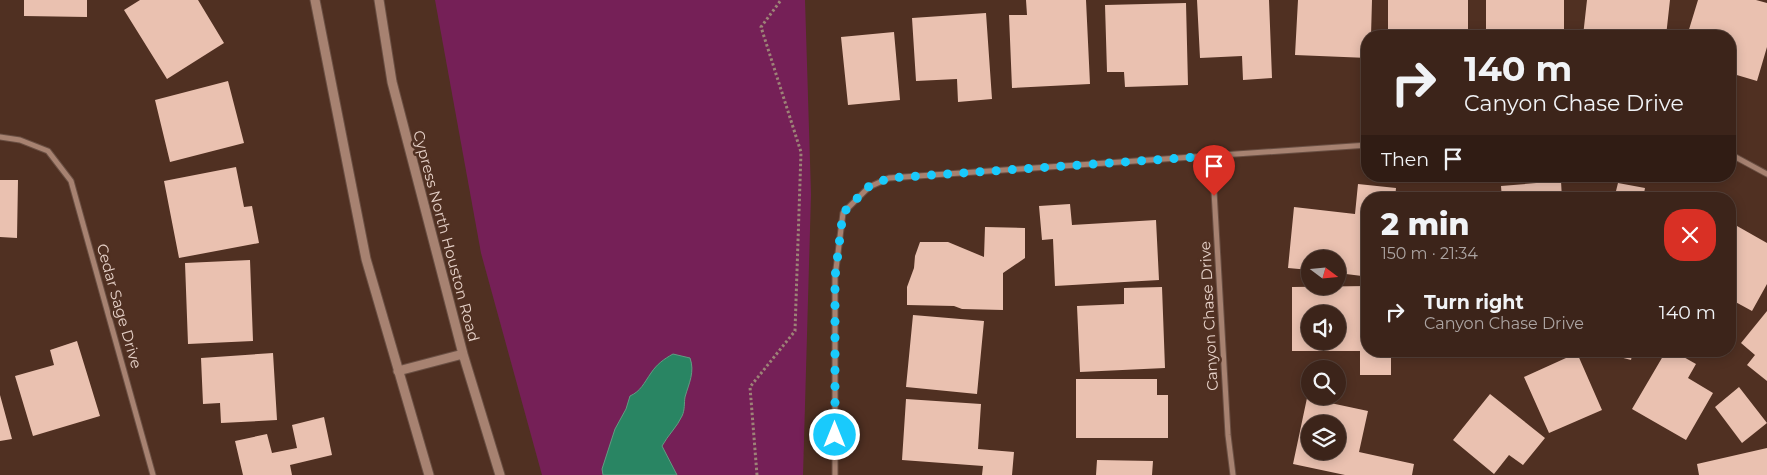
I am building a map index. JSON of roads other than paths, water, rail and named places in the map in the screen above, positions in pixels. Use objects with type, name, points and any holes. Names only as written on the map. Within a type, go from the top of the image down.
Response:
[{"type":"street","points":[[315,0],[366,259],[429,475]]},
{"type":"street","name":"Cypress North Houston Road","points":[[379,0],[392,82],[463,354],[500,475]]},
{"type":"street","name":"Cedar Sage Drive","points":[[0,137],[20,140],[48,151],[71,181],[153,475]]},
{"type":"street","points":[[835,475],[835,277],[843,213],[868,187],[889,178],[1361,145]]},
{"type":"street","name":"Canyon Chase Drive","points":[[1212,156],[1228,435],[1233,475]]},
{"type":"street","points":[[1736,157],[1767,174]]},
{"type":"street","points":[[398,372],[463,354]]}]
